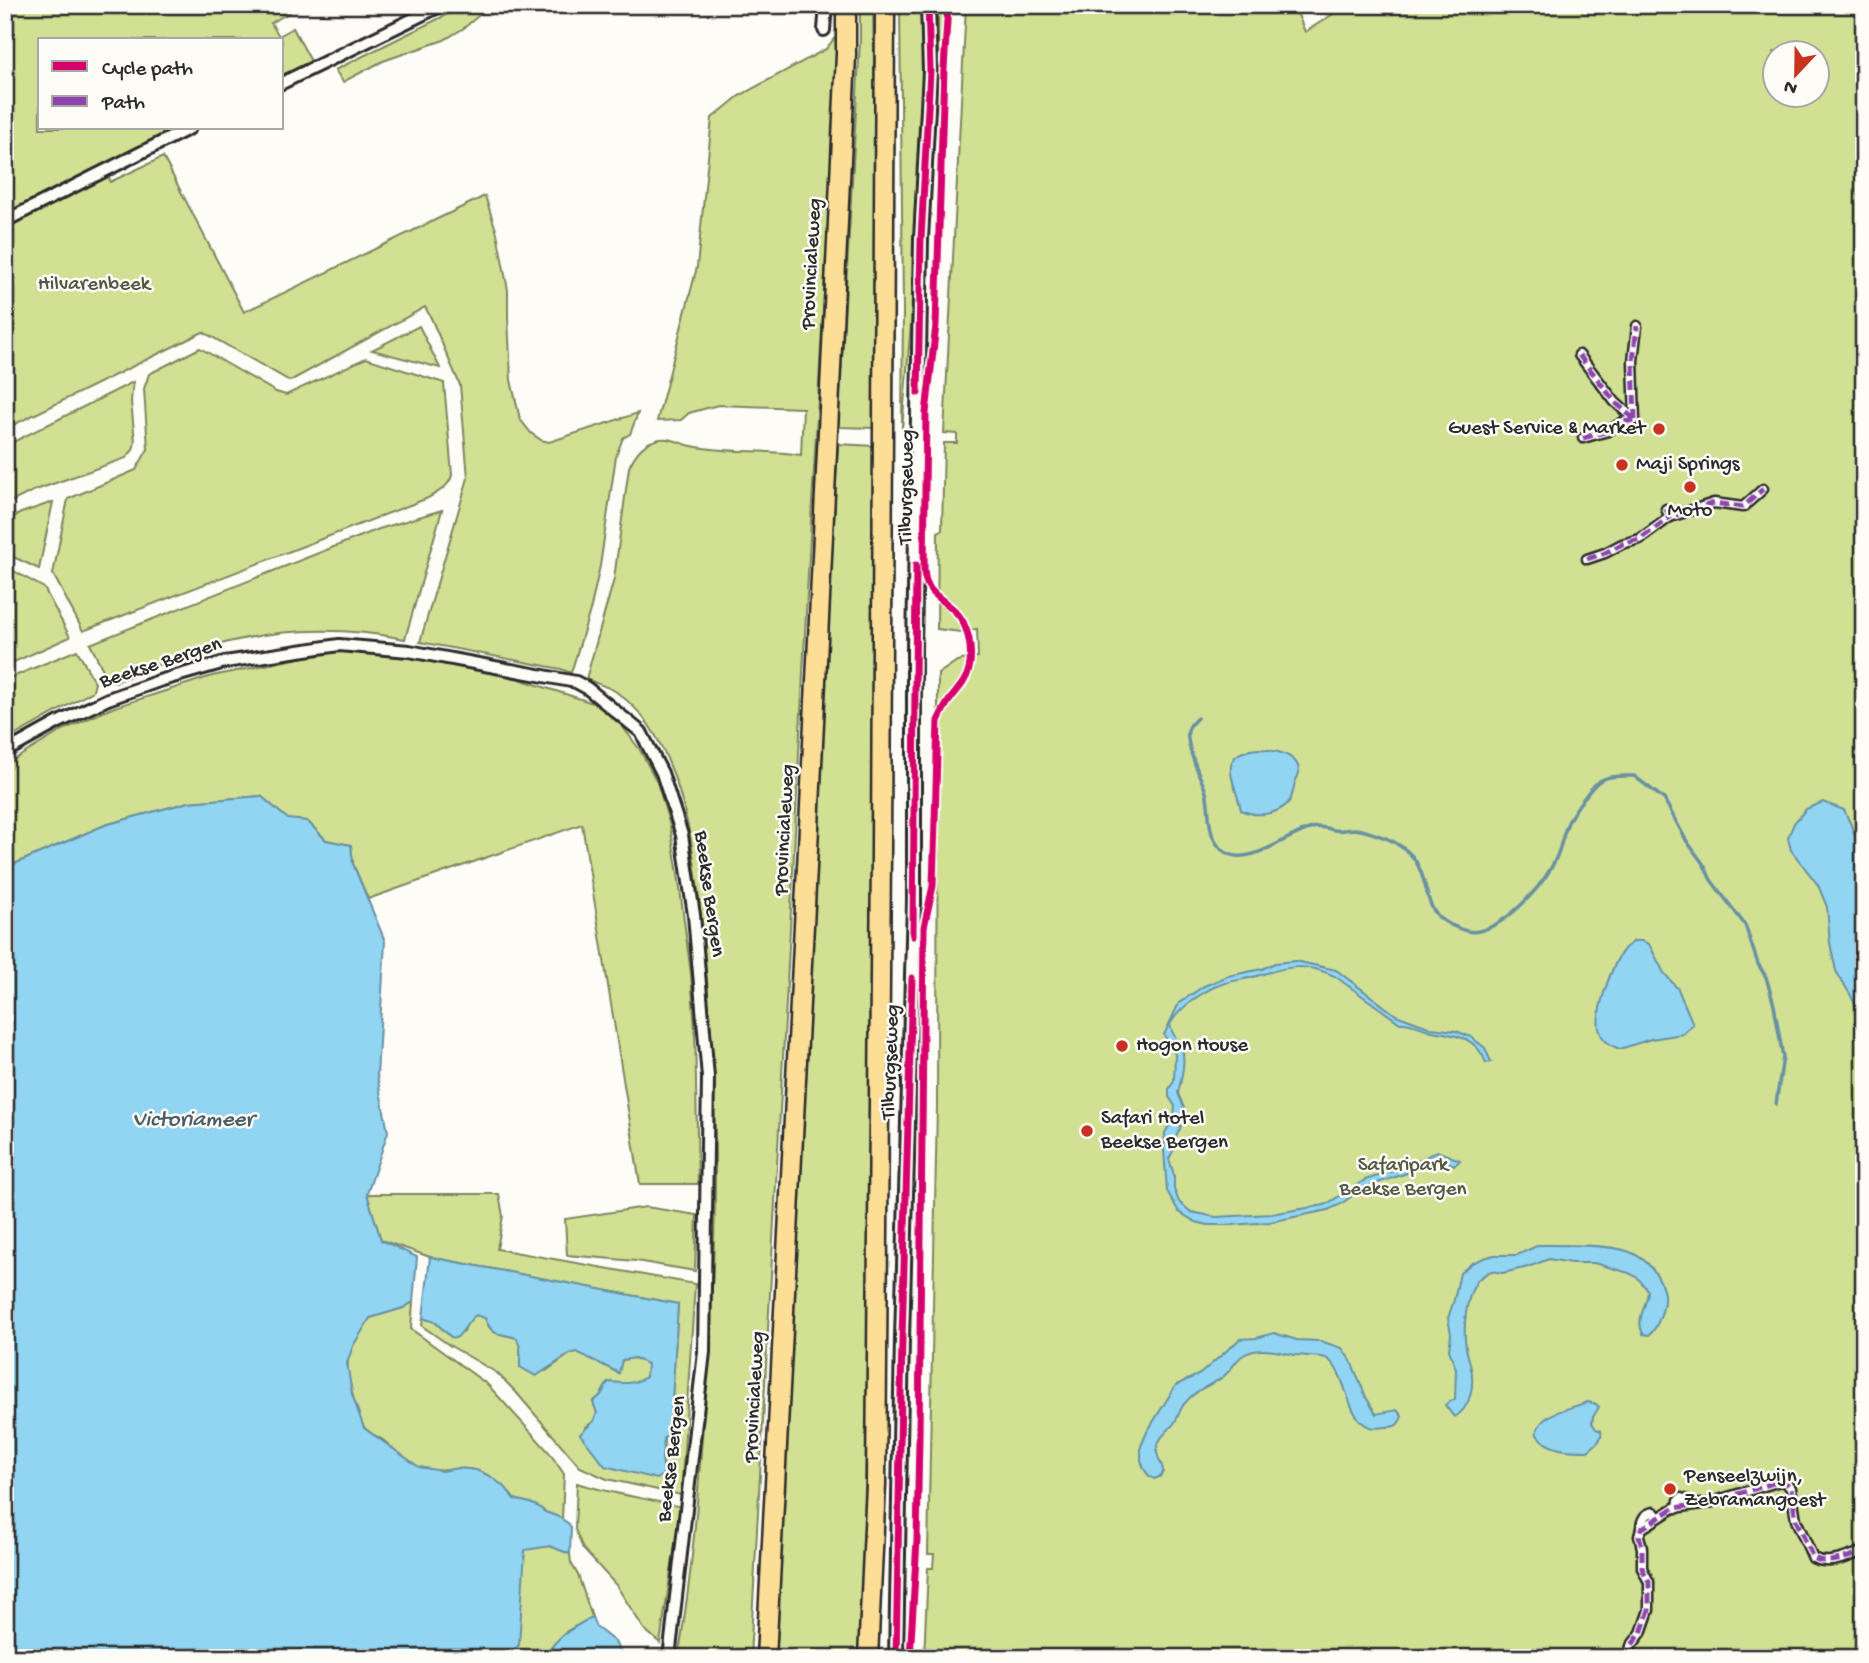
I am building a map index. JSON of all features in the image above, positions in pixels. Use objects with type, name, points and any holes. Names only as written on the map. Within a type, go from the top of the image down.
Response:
[{"type":"highway","name":"Provincialeweg","points":[[766,1658],[811,792],[846,55],[846,5]]},
{"type":"highway","points":[[868,1658],[876,1471],[885,5]]},
{"type":"street","points":[[284,82],[442,5]]},
{"type":"street","points":[[824,30],[826,5]]},
{"type":"street","name":"Tilburgseweg","points":[[896,1658],[914,903],[914,642],[920,253],[930,71],[928,5]]},
{"type":"street","points":[[5,221],[186,130]]},
{"type":"street","points":[[1635,419],[1633,361],[1637,326]]},
{"type":"street","points":[[1579,355],[1615,402],[1635,419]]},
{"type":"street","points":[[1583,438],[1635,419]]},
{"type":"street","points":[[1587,559],[1640,538],[1668,513],[1714,503],[1743,507],[1763,489]]},
{"type":"street","name":"Beekse Bergen","points":[[5,752],[108,699],[159,681],[225,662],[339,645],[410,651],[576,682],[640,732],[662,773],[682,835],[694,915],[708,1077],[704,1352],[669,1658]]},
{"type":"street","points":[[1633,1658],[1631,1646],[1641,1633],[1648,1610],[1650,1590],[1649,1581],[1642,1568],[1639,1536],[1641,1529],[1658,1517],[1678,1508],[1709,1503],[1780,1481],[1791,1489],[1796,1520],[1813,1558],[1830,1562],[1864,1551]]},
{"type":"green space","name":"Hilvarenbeek","points":[[5,5],[302,5],[271,23],[279,36],[293,28],[312,63],[284,77],[284,38],[38,38],[38,130],[177,130],[107,163],[110,182],[163,157],[244,312],[485,196],[497,233],[508,290],[511,380],[520,419],[531,433],[549,442],[638,413],[630,434],[623,438],[616,456],[600,566],[571,673],[420,642],[468,478],[460,385],[425,307],[290,381],[203,332],[5,429]]},
{"type":"green space","points":[[466,5],[495,5],[444,40],[383,61],[343,82],[335,70]]},
{"type":"green space","points":[[860,5],[873,5],[876,193],[875,428],[838,427]]},
{"type":"green space","points":[[900,5],[923,5],[924,86],[915,276],[902,429],[903,309]]},
{"type":"green space","points":[[938,5],[947,5],[939,153],[938,151]]},
{"type":"green space","name":"Safaripark Beekse Bergen","points":[[966,5],[1294,5],[1305,32],[1347,5],[1864,5],[1864,1658],[924,1658],[928,1568],[933,1568],[934,1554],[928,1554],[937,1106],[938,674],[957,661],[978,657],[977,629],[961,632],[937,629],[938,532],[942,530],[944,443],[957,443],[957,434],[944,433]]},
{"type":"green space","points":[[837,35],[750,1658],[678,1658],[698,1494],[714,1238],[714,1092],[703,937],[690,835],[668,761],[653,731],[633,706],[615,691],[586,679],[614,579],[629,467],[641,448],[665,439],[706,448],[801,455],[803,408],[718,405],[689,413],[681,420],[657,421],[697,267],[712,118],[739,96],[826,49]]},
{"type":"green space","points":[[419,326],[440,368],[372,350]]},
{"type":"green space","points":[[200,348],[276,392],[286,395],[366,358],[444,383],[451,479],[443,489],[428,498],[83,631],[53,574],[68,499],[136,470],[148,449],[144,389],[149,374]]},
{"type":"green space","points":[[133,382],[131,401],[135,442],[133,450],[126,458],[33,491],[5,505],[5,446]]},
{"type":"green space","points":[[838,444],[875,446],[870,1180],[861,1620],[858,1658],[773,1658]]},
{"type":"green space","points":[[53,502],[39,569],[5,553],[5,521]]},
{"type":"green space","points":[[442,510],[405,639],[340,631],[254,637],[203,649],[116,682],[108,680],[90,644],[379,529]]},
{"type":"green space","points":[[5,566],[44,588],[70,637],[5,666]]},
{"type":"green space","points":[[77,650],[95,683],[93,691],[5,741],[5,680]]},
{"type":"green space","points":[[339,650],[411,658],[519,679],[599,705],[619,722],[640,750],[657,782],[670,826],[678,874],[695,1030],[698,1184],[640,1184],[582,824],[368,899],[353,864],[351,845],[326,840],[307,821],[288,820],[261,796],[189,802],[105,825],[5,868],[5,765],[65,729],[112,708],[212,676]]},
{"type":"green space","points":[[367,1194],[499,1194],[503,1216],[497,1249],[695,1284],[681,1495],[607,1479],[580,1467],[497,1373],[422,1326],[423,1318],[435,1322],[451,1337],[464,1331],[468,1320],[476,1315],[485,1318],[493,1332],[517,1338],[520,1367],[546,1371],[578,1351],[618,1373],[622,1360],[635,1358],[648,1364],[646,1377],[641,1380],[628,1383],[608,1382],[601,1395],[593,1402],[597,1413],[594,1421],[586,1427],[664,1474],[662,1458],[664,1438],[670,1432],[678,1304],[430,1257],[381,1240]]},
{"type":"green space","points":[[646,1207],[697,1215],[695,1271],[636,1261],[567,1255],[565,1219]]},
{"type":"green space","points":[[413,1302],[411,1329],[488,1385],[549,1452],[564,1474],[562,1519],[530,1503],[514,1499],[496,1480],[481,1472],[464,1469],[441,1471],[418,1467],[365,1428],[350,1385],[348,1361],[351,1350],[370,1318],[403,1308]]},
{"type":"green space","points":[[577,1483],[681,1507],[660,1643],[644,1629],[616,1585],[583,1549],[575,1529]]},
{"type":"green space","points":[[550,1546],[570,1554],[592,1617],[567,1631],[547,1653],[546,1658],[505,1658],[512,1649],[525,1549]]},
{"type":"water","points":[[1259,749],[1290,757],[1298,766],[1299,772],[1290,801],[1278,811],[1253,814],[1241,810],[1231,770],[1236,756],[1245,751]]},
{"type":"water","name":"Victoriameer","points":[[261,796],[288,819],[307,821],[326,840],[351,845],[353,864],[385,941],[377,1076],[388,1132],[367,1194],[381,1240],[417,1257],[413,1302],[403,1308],[370,1318],[353,1346],[347,1363],[352,1394],[364,1428],[419,1467],[442,1471],[458,1468],[476,1470],[506,1488],[514,1499],[530,1503],[559,1517],[571,1528],[570,1554],[550,1546],[525,1550],[519,1645],[505,1658],[5,1658],[5,868],[105,825],[189,802]]},
{"type":"water","points":[[1823,802],[1844,810],[1864,861],[1864,1022],[1836,971],[1827,907],[1818,885],[1791,850],[1788,838],[1794,823],[1806,809]]},
{"type":"water","points":[[1634,941],[1649,944],[1664,973],[1678,989],[1693,1024],[1683,1034],[1651,1039],[1620,1049],[1608,1043],[1601,1035],[1599,1013],[1615,964],[1625,948]]},
{"type":"water","points":[[1295,961],[1336,970],[1396,1015],[1431,1028],[1456,1031],[1471,1037],[1485,1048],[1491,1062],[1486,1063],[1477,1048],[1465,1039],[1400,1023],[1336,977],[1315,969],[1288,968],[1217,986],[1187,1005],[1170,1024],[1182,1049],[1183,1059],[1178,1093],[1184,1108],[1169,1159],[1179,1202],[1191,1212],[1216,1217],[1271,1214],[1325,1205],[1365,1180],[1404,1168],[1437,1151],[1460,1160],[1455,1165],[1438,1159],[1413,1171],[1363,1188],[1328,1210],[1270,1222],[1208,1225],[1196,1222],[1179,1212],[1167,1191],[1164,1150],[1165,1133],[1174,1117],[1175,1106],[1169,1097],[1169,1089],[1174,1081],[1175,1054],[1164,1035],[1179,1003],[1204,986],[1228,976],[1262,969],[1275,963]]},
{"type":"water","points":[[1539,1245],[1601,1247],[1624,1250],[1638,1256],[1653,1270],[1663,1288],[1663,1305],[1658,1322],[1649,1335],[1643,1334],[1640,1323],[1648,1291],[1638,1278],[1629,1273],[1594,1263],[1549,1259],[1503,1273],[1491,1271],[1476,1282],[1469,1299],[1465,1333],[1471,1371],[1471,1394],[1465,1407],[1454,1417],[1445,1405],[1455,1399],[1456,1369],[1449,1350],[1451,1334],[1448,1318],[1460,1273],[1472,1263],[1484,1258],[1517,1255]]},
{"type":"water","points":[[430,1257],[678,1304],[670,1433],[664,1438],[662,1458],[664,1474],[657,1479],[605,1466],[580,1434],[594,1421],[597,1413],[593,1402],[601,1395],[608,1382],[628,1383],[641,1380],[646,1377],[647,1364],[635,1358],[622,1360],[619,1373],[577,1352],[536,1376],[520,1367],[517,1338],[494,1332],[485,1318],[476,1315],[456,1338],[451,1337],[435,1322],[423,1318]]},
{"type":"water","points":[[1274,1333],[1342,1348],[1376,1414],[1397,1410],[1402,1416],[1400,1422],[1392,1427],[1376,1428],[1362,1422],[1351,1405],[1339,1373],[1326,1358],[1268,1350],[1255,1351],[1242,1356],[1223,1377],[1197,1392],[1183,1405],[1175,1422],[1158,1444],[1157,1453],[1162,1473],[1154,1479],[1149,1476],[1141,1460],[1141,1446],[1176,1385],[1200,1374],[1240,1339]]},
{"type":"water","points":[[1588,1402],[1599,1407],[1592,1423],[1601,1431],[1601,1437],[1588,1451],[1552,1447],[1540,1439],[1536,1433],[1550,1415]]},
{"type":"water","points":[[592,1617],[596,1627],[615,1642],[623,1658],[546,1658],[559,1638]]},
{"type":"waterway","points":[[1197,718],[1189,729],[1189,746],[1206,792],[1212,834],[1224,851],[1236,856],[1249,855],[1318,827],[1355,829],[1371,833],[1390,840],[1415,860],[1437,915],[1461,929],[1474,932],[1491,927],[1502,920],[1535,890],[1552,867],[1571,817],[1595,785],[1610,777],[1634,776],[1664,799],[1711,880],[1745,925],[1774,1005],[1783,1057],[1776,1104]]},
{"type":"marked path","points":[[1635,420],[1633,361],[1637,326]]},
{"type":"marked path","points":[[1579,355],[1615,402],[1635,420]]},
{"type":"marked path","points":[[1583,438],[1635,420]]},
{"type":"marked path","points":[[1666,509],[1670,517],[1714,503],[1743,507],[1763,489]]},
{"type":"marked path","points":[[1587,559],[1640,539],[1670,517]]},
{"type":"marked path","points":[[1633,1658],[1631,1646],[1641,1633],[1649,1610],[1649,1582],[1642,1568],[1639,1536],[1641,1529],[1674,1508],[1709,1503],[1780,1481],[1791,1488],[1796,1520],[1813,1558],[1832,1561],[1864,1551]]},
{"type":"cycle path","points":[[918,393],[921,239],[930,71],[928,5]]},
{"type":"cycle path","points":[[910,1658],[917,1540],[919,1439],[924,927],[933,886],[938,721],[966,677],[970,654],[964,623],[955,611],[930,589],[924,569],[926,413],[936,325],[948,5]]},
{"type":"cycle path","points":[[913,936],[916,565]]},
{"type":"cycle path","points":[[896,1658],[912,978]]},
{"type":"place","name":"Guest Service & Market","points":[[1659,429]]},
{"type":"place","name":"Maji Springs","points":[[1622,465]]},
{"type":"place","name":"Moto","points":[[1690,487]]},
{"type":"place","name":"Hogon House","points":[[1122,1046]]},
{"type":"place","name":"Safari Hotel Beekse Bergen","points":[[1087,1131]]},
{"type":"place","name":"Penseelzwijn, Zebramangoest","points":[[1670,1489]]}]
